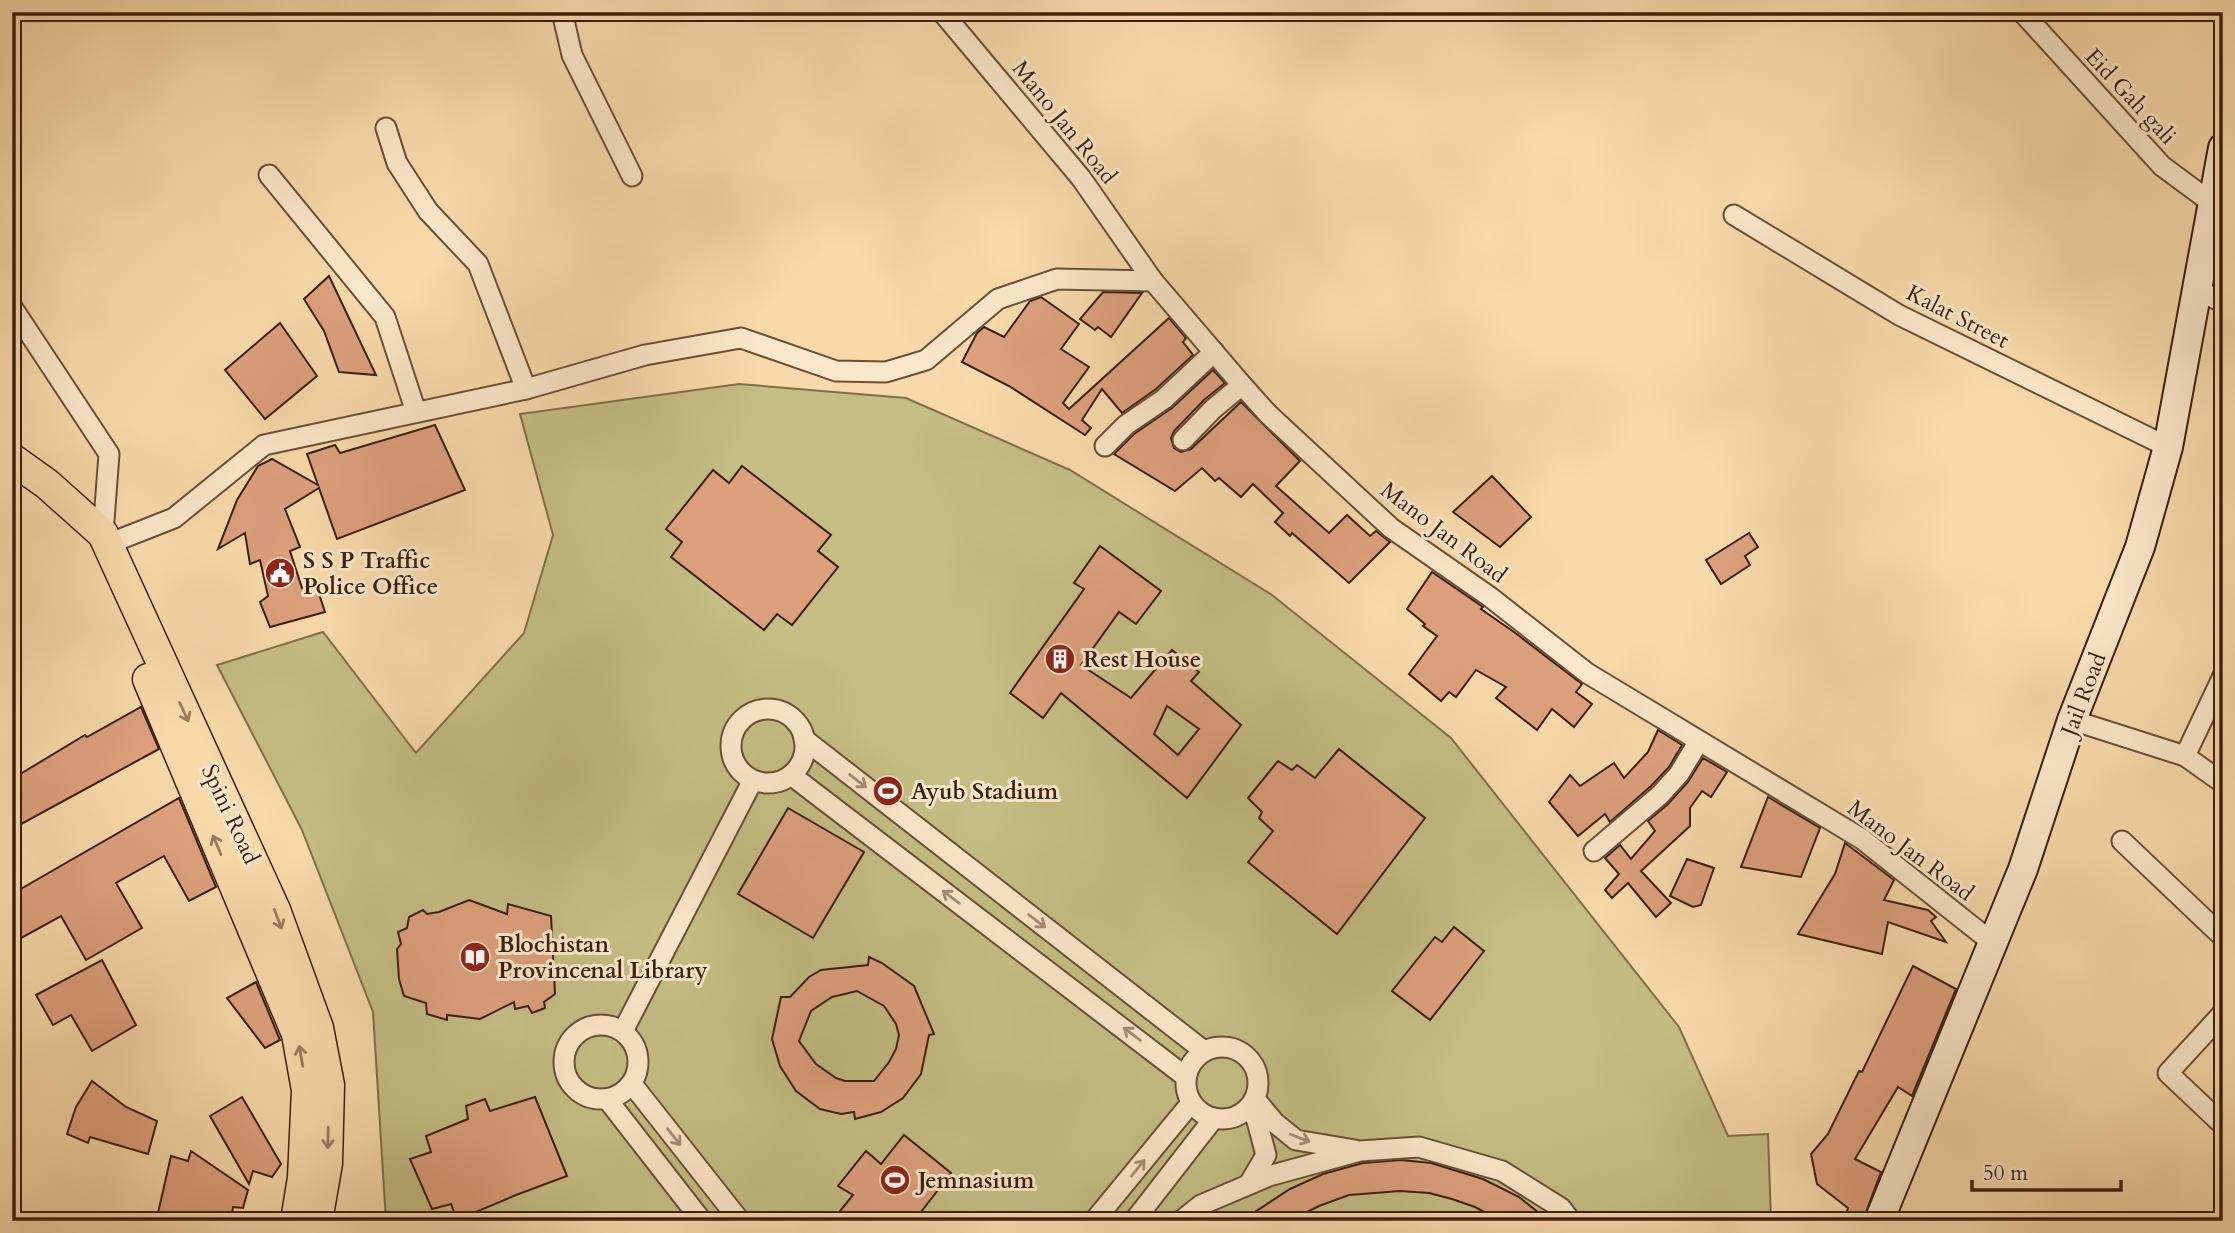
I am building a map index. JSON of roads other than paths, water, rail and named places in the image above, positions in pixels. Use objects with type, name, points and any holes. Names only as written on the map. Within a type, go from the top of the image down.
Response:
[{"type":"main road","name":"Jail Road","points":[[1879,1221],[2023,869],[2072,720],[2140,547],[2168,447],[2196,288],[2222,163]]},
{"type":"main road","name":"Spini Road","points":[[12,459],[47,484],[105,539],[275,910],[318,1028],[329,1085],[327,1163],[317,1221]]},
{"type":"main road","name":"Spini Road","points":[[12,484],[72,529],[101,567],[297,1034],[307,1090],[303,1178],[296,1221]]},
{"type":"street","points":[[562,12],[572,55],[632,176]]},
{"type":"street","name":"Mano Jan Road","points":[[942,12],[1081,178],[1153,281],[1214,352],[1268,414],[1391,528],[1490,597],[1587,673],[1862,839],[1993,943]]},
{"type":"street","name":"Eid Gah gali","points":[[2022,12],[2162,166],[2213,203]]},
{"type":"street","points":[[386,128],[397,163],[428,211],[478,264],[526,389]]},
{"type":"street","points":[[268,175],[385,317],[416,412]]},
{"type":"street","name":"Kalat Street","points":[[1734,215],[1899,315],[2168,447]]},
{"type":"street","points":[[12,307],[109,454],[105,539],[174,518],[264,445],[526,389],[645,355],[741,338],[836,371],[886,372],[926,360],[999,299],[1057,279],[1153,281]]},
{"type":"street","points":[[2196,288],[2223,303]]},
{"type":"street","points":[[1105,446],[1126,425],[1164,399],[1214,352]]},
{"type":"street","points":[[1183,440],[1242,384]]},
{"type":"street","points":[[2185,756],[2223,676]]},
{"type":"street","points":[[804,739],[802,759],[790,775],[772,783],[753,780],[743,773],[735,763],[731,751],[731,738],[744,717],[755,711],[768,709],[791,718],[804,739],[1203,1051]]},
{"type":"street","points":[[2072,720],[2185,756],[2223,783]]},
{"type":"street","points":[[1594,851],[1660,795],[1679,774],[1699,741]]},
{"type":"street","points":[[790,775],[1186,1077]]},
{"type":"street","points":[[623,1031],[753,780]]},
{"type":"street","points":[[2122,841],[2223,937]]},
{"type":"street","points":[[2223,1013],[2168,1073],[2223,1125]]},
{"type":"street","points":[[599,1024],[623,1031],[637,1050],[639,1062],[632,1083],[617,1096],[607,1099],[583,1095],[567,1077],[564,1066],[564,1053],[569,1042],[587,1027],[599,1024]]},
{"type":"street","points":[[1249,1184],[1266,1154],[1253,1102],[1258,1087],[1258,1075],[1253,1063],[1245,1054],[1224,1046],[1203,1051],[1195,1058],[1186,1077],[1187,1095],[1198,1110],[1214,1118],[1234,1117],[1253,1102]]},
{"type":"street","points":[[632,1083],[740,1221]]},
{"type":"street","points":[[607,1099],[702,1221]]},
{"type":"street","points":[[1253,1102],[1296,1140],[1360,1151]]},
{"type":"street","points":[[1094,1221],[1191,1103]]},
{"type":"street","points":[[1134,1221],[1214,1118]]},
{"type":"street","points":[[1181,1221],[1201,1205],[1269,1175],[1360,1151],[1419,1147],[1502,1171],[1561,1208],[1571,1221]]},
{"type":"place","name":"S S P Traffic Police Office","points":[[280,573]]},
{"type":"place","name":"Rest House","points":[[1060,659]]},
{"type":"place","name":"Ayub Stadium","points":[[888,791]]},
{"type":"place","name":"Blochistan Provincenal Library","points":[[475,957]]},
{"type":"place","name":"Jemnasium","points":[[895,1180]]}]
